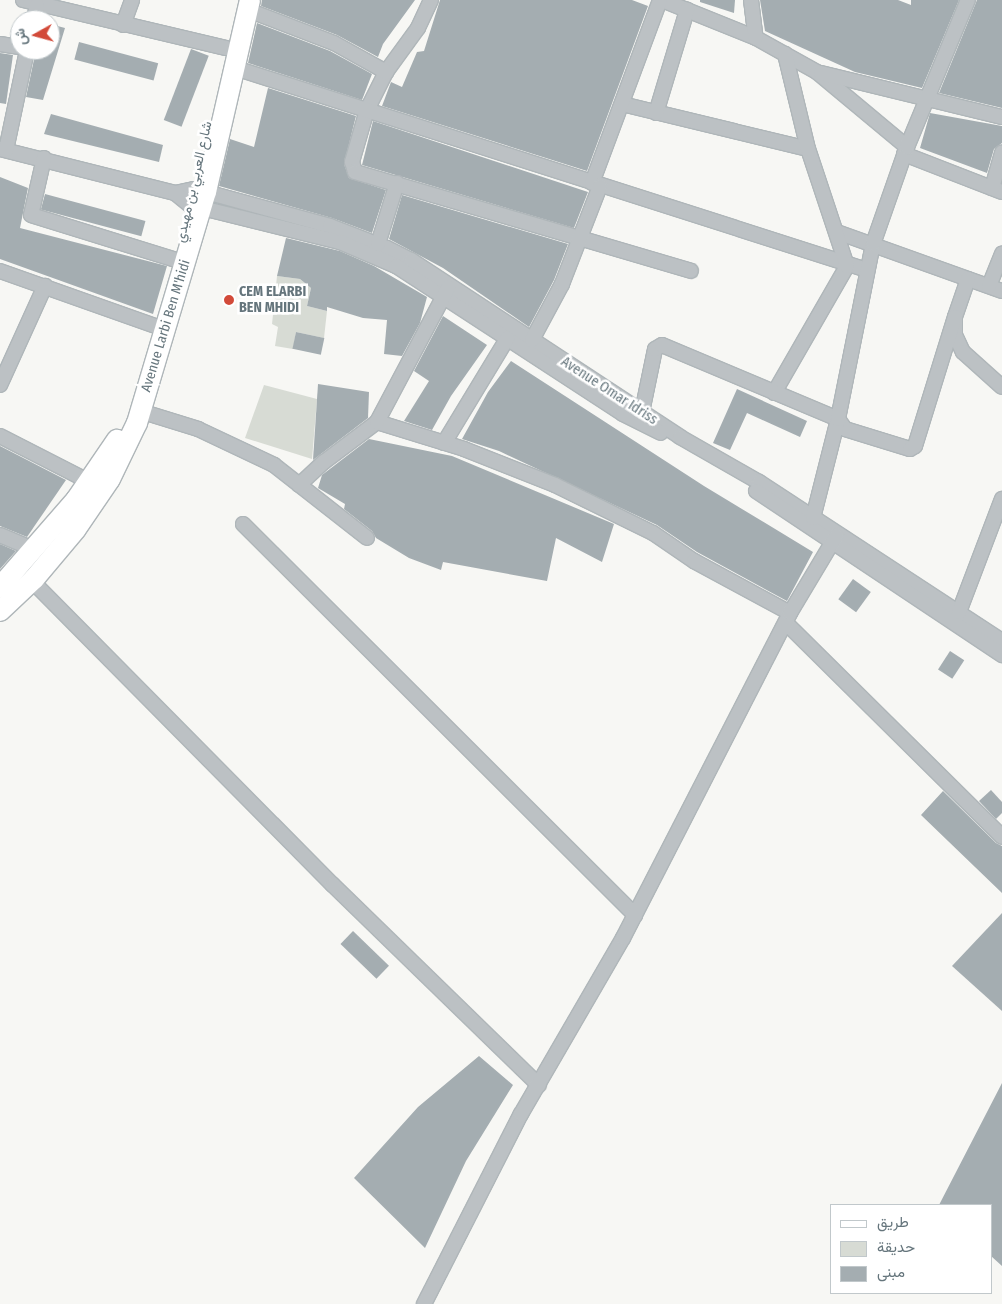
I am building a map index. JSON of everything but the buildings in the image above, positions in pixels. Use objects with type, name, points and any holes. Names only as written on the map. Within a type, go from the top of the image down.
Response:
[{"type":"main road","name":"شارع العربي بن مهيدي","points":[[0,587],[90,482],[124,425],[176,260],[193,197],[226,48],[245,3]]},
{"type":"main road","name":"Avenue Larbi Ben M'hidi","points":[[0,611],[55,557],[96,502],[123,453],[140,411],[193,197],[235,68],[245,3]]},
{"type":"street","points":[[23,0],[37,5],[226,48]]},
{"type":"street","points":[[123,25],[132,0]]},
{"type":"street","points":[[431,0],[418,28],[386,72],[367,110],[352,162],[353,169],[691,271]]},
{"type":"street","points":[[751,0],[756,38]]},
{"type":"street","points":[[813,518],[838,419],[873,244],[905,150],[968,0]]},
{"type":"street","points":[[532,340],[562,284],[580,238],[622,104],[667,1],[756,38],[817,72],[905,150],[997,190],[1002,152]]},
{"type":"street","points":[[245,3],[334,43],[386,72]]},
{"type":"street","points":[[36,10],[37,5]]},
{"type":"street","points":[[656,112],[687,10]]},
{"type":"street","points":[[774,393],[847,266],[808,149],[785,54]]},
{"type":"street","points":[[26,60],[3,150],[44,158],[193,197],[350,246],[446,291],[507,339],[622,414],[693,449],[834,538],[1002,655]]},
{"type":"street","points":[[235,68],[847,266],[867,270]]},
{"type":"street","points":[[817,72],[1002,118]]},
{"type":"street","points":[[622,104],[808,149]]},
{"type":"street","points":[[44,158],[31,215],[176,260]]},
{"type":"street","points":[[378,244],[397,183]]},
{"type":"street","name":"Avenue Omar Idriss","points":[[193,197],[330,226],[378,244],[411,260],[446,291],[532,340],[642,412],[813,518],[834,538],[959,612],[1002,641]]},
{"type":"street","points":[[837,232],[996,288],[1002,253]]},
{"type":"street","points":[[0,271],[155,326]]},
{"type":"street","points":[[642,412],[655,349],[659,346],[838,419],[845,429],[907,449],[913,447],[968,279]]},
{"type":"street","points":[[0,384],[45,286]]},
{"type":"street","points":[[300,485],[324,462],[377,422],[446,291]]},
{"type":"street","points":[[955,317],[955,335],[963,352],[1002,387]]},
{"type":"street","points":[[444,443],[507,339]]},
{"type":"street","points":[[140,411],[228,442],[274,465],[367,538]]},
{"type":"street","points":[[377,422],[444,443],[525,472],[607,509],[788,618],[1002,837]]},
{"type":"street","points":[[0,436],[90,482]]},
{"type":"street","points":[[959,612],[1002,499]]},
{"type":"street","points":[[243,524],[635,915]]},
{"type":"street","points":[[0,534],[33,549]]},
{"type":"street","points":[[424,1304],[539,1085],[635,915],[788,618],[834,538]]},
{"type":"street","points":[[32,581],[326,878],[539,1085]]},
{"type":"green space","points":[[277,276],[300,279],[311,288],[307,306],[327,311],[324,338],[296,332],[293,349],[275,346],[278,327],[272,324]]},
{"type":"green space","points":[[264,385],[317,399],[312,459],[245,438]]},
{"type":"place","name":"CEM ELARBI BEN MHIDI","points":[[229,300]]}]
